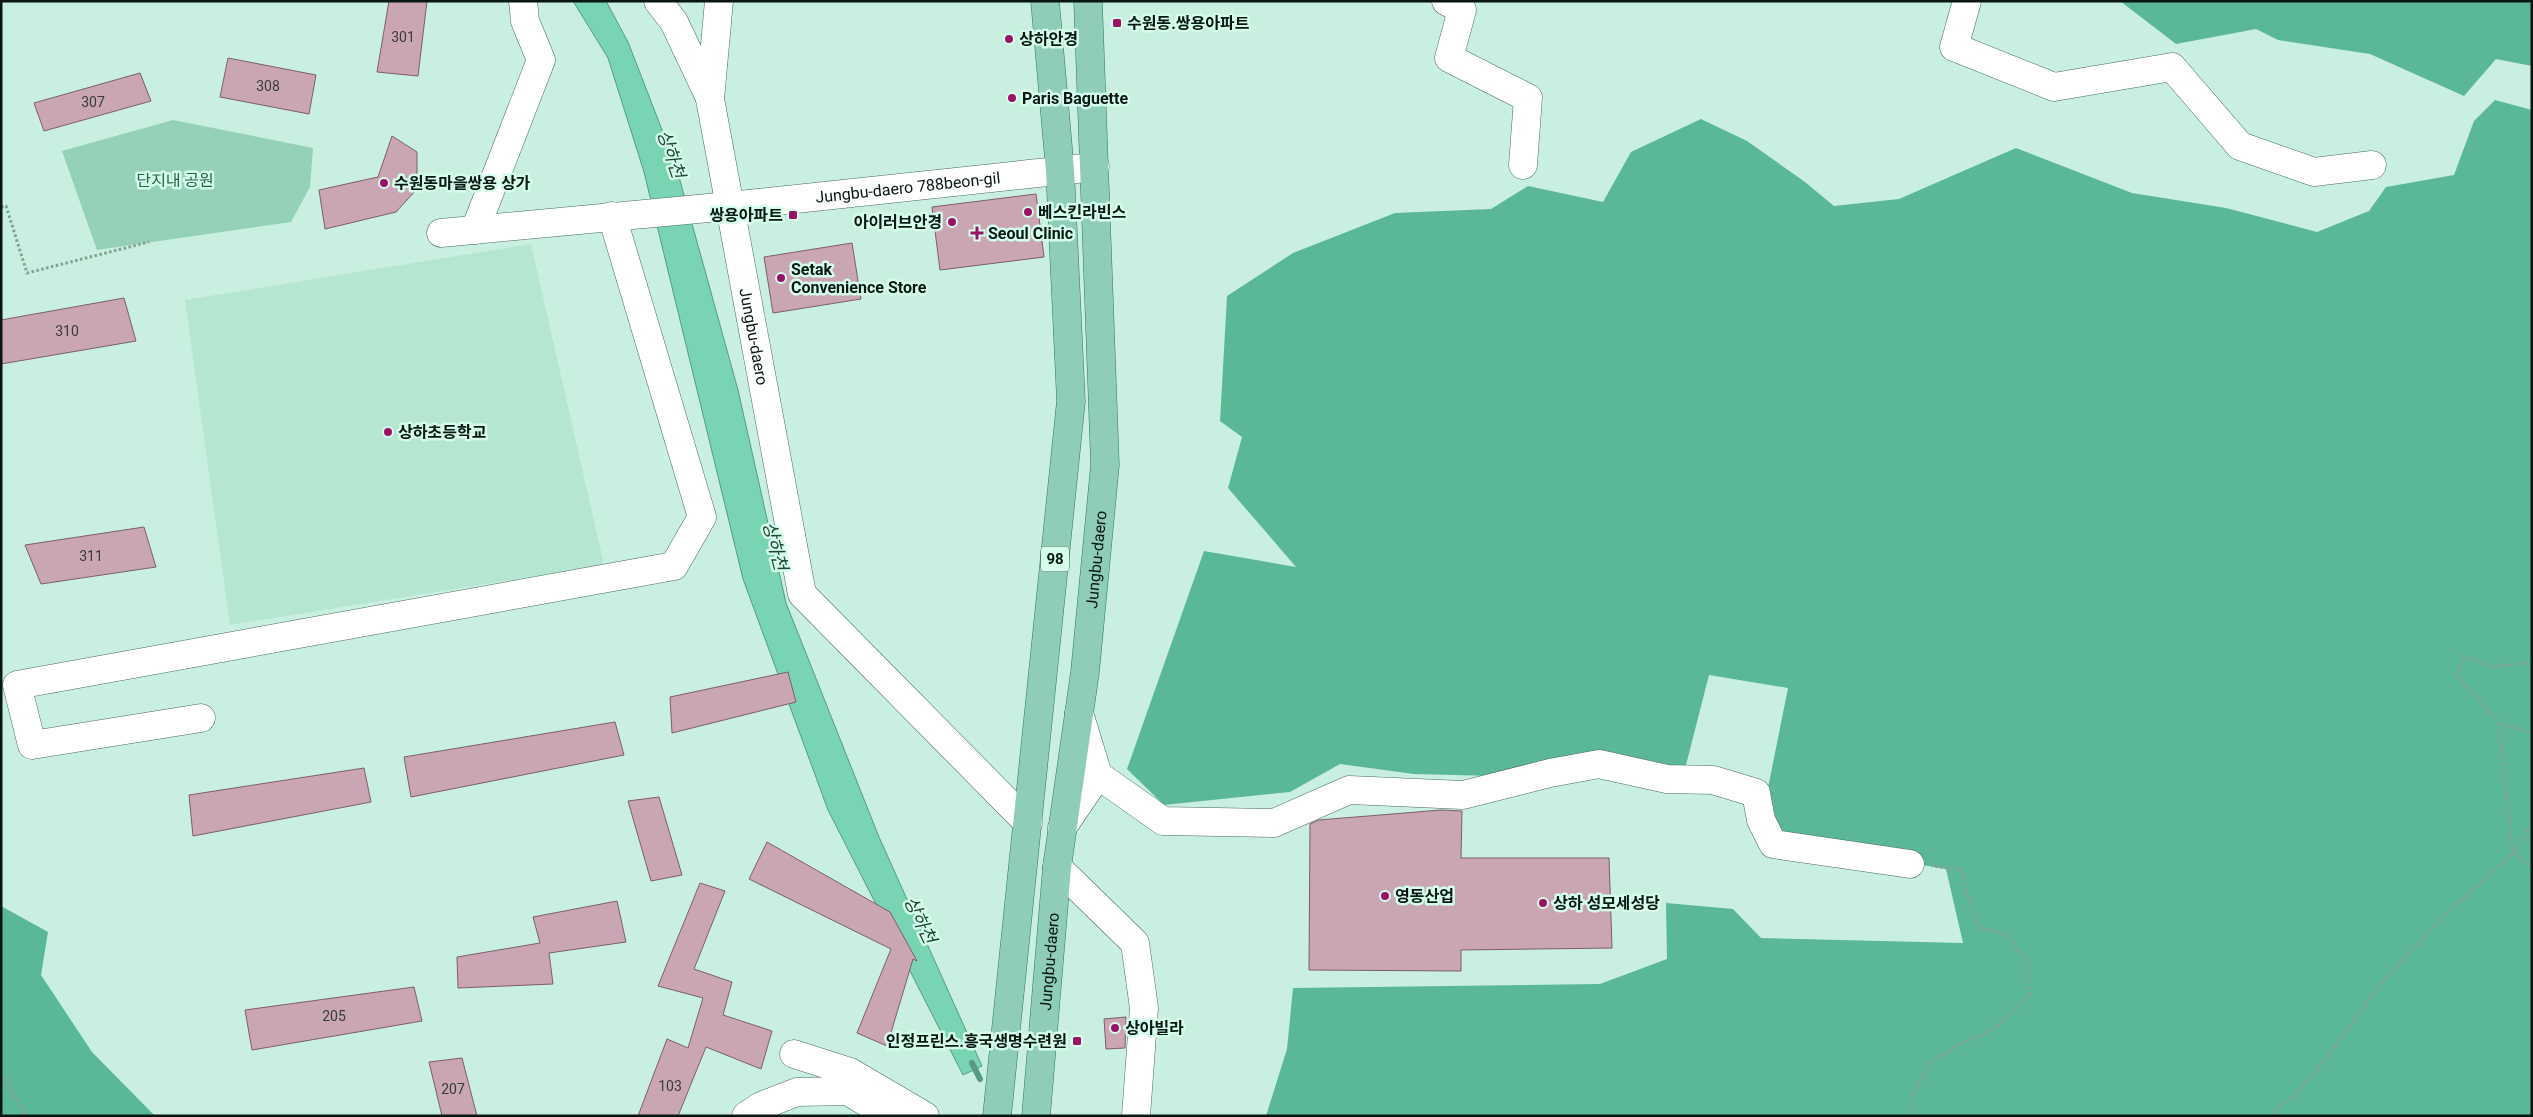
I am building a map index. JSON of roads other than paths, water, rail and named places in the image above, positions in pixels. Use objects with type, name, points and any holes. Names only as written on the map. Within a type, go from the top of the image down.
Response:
[{"type":"main road","name":"98","points":[[997,1116],[1071,401],[1060,170],[1045,1]]},
{"type":"main road","name":"Jungbu-daero","points":[[1036,1116],[1057,867],[1079,713],[1105,464],[1088,1]]},
{"type":"street","points":[[475,230],[541,60],[525,22],[523,1]]},
{"type":"street","points":[[658,1],[674,22],[710,99]]},
{"type":"street","points":[[710,99],[719,1]]},
{"type":"street","points":[[1446,1],[1462,10],[1449,58],[1528,98],[1523,165]]},
{"type":"street","points":[[1967,1],[1954,47],[2054,87],[2172,67],[2240,146],[2314,172],[2372,165]]},
{"type":"street","name":"Jungbu-daero","points":[[710,99],[725,206],[802,594],[1028,823]]},
{"type":"street","name":"Jungbu-daero 788beon-gil","points":[[612,216],[1095,167]]},
{"type":"street","points":[[201,718],[32,745],[17,685],[674,566],[702,517],[612,216],[441,233]]},
{"type":"street","points":[[1079,713],[1098,775],[1162,821],[1274,823],[1349,790],[1463,795],[1550,773],[1599,764],[1667,778],[1713,780],[1756,793],[1761,820],[1773,844],[1910,864]]},
{"type":"street","points":[[1062,828],[1098,775]]},
{"type":"street","points":[[1057,867],[1136,943],[1144,1008],[1136,1116]]},
{"type":"street","points":[[794,1054],[850,1072],[925,1116]]},
{"type":"street","points":[[746,1116],[761,1106],[798,1092],[848,1091],[890,1116]]},
{"type":"water","points":[[573,1],[606,1],[628,42],[676,166],[738,390],[786,603],[879,837],[982,1066],[963,1075],[828,810],[743,579],[644,172],[608,58]]},
{"type":"waterway","name":"상하천","points":[[972,1063],[980,1079]]},
{"type":"place","name":"수원동.쌍용아파트","points":[[1117,23]]},
{"type":"place","name":"상하안경","points":[[1009,39]]},
{"type":"place","name":"Paris Baguette","points":[[1012,98]]},
{"type":"place","name":"수원동마을쌍용 상가","points":[[384,183]]},
{"type":"place","name":"베스킨라빈스","points":[[1028,212]]},
{"type":"place","name":"쌍용아파트","points":[[793,215]]},
{"type":"place","name":"아이러브안경","points":[[952,222]]},
{"type":"place","name":"Seoul Clinic","points":[[977,233]]},
{"type":"place","name":"Setak Convenience Store","points":[[781,278]]},
{"type":"place","name":"상하초등학교","points":[[388,432]]},
{"type":"place","name":"영동산업","points":[[1385,896]]},
{"type":"place","name":"상하 성모세성당","points":[[1543,903]]},
{"type":"place","name":"상아빌라","points":[[1115,1028]]},
{"type":"place","name":"인정프린스.흥국생명수련원","points":[[1077,1041]]},
{"type":"park label","name":"단지내 공원","points":[[175,180]]}]
